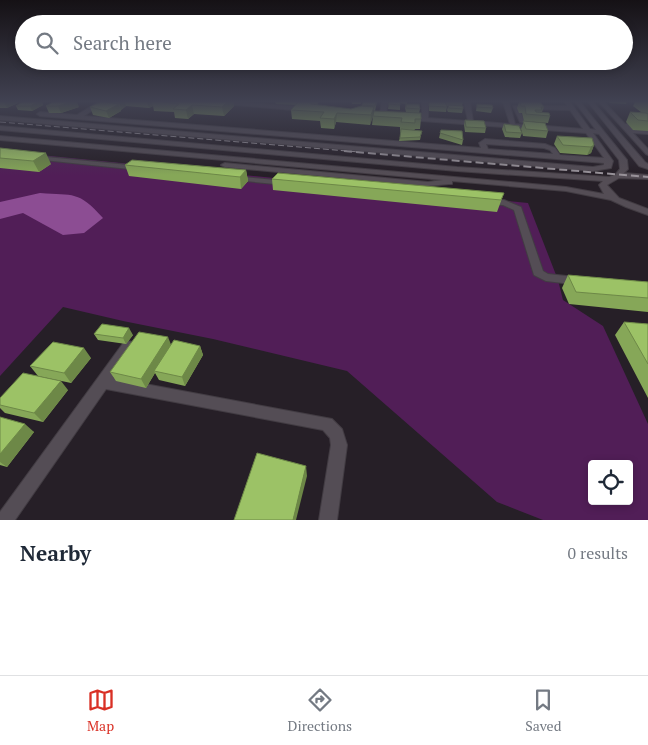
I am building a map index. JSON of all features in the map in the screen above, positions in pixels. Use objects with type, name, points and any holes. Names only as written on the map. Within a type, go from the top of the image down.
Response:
[{"type":"street","points":[[94,126],[593,169],[608,166],[610,161]]},
{"type":"street","points":[[189,126],[610,161]]},
{"type":"street","points":[[538,126],[602,132]]},
{"type":"street","points":[[584,126],[610,161]]},
{"type":"street","points":[[597,126],[623,160],[624,169],[618,176]]},
{"type":"street","points":[[611,126],[642,164],[648,167]]},
{"type":"street","points":[[624,126],[648,153]]},
{"type":"street","points":[[628,126],[633,131],[648,133]]},
{"type":"street","points":[[0,127],[511,174],[608,179],[618,176],[648,177]]},
{"type":"street","points":[[617,133],[648,133]]},
{"type":"street","points":[[0,138],[566,189],[615,198],[648,212]]},
{"type":"street","points":[[486,151],[482,143],[485,141],[536,145],[553,149],[558,157]]},
{"type":"street","points":[[0,144],[428,184],[465,179]]},
{"type":"street","points":[[495,152],[511,174]]},
{"type":"street","points":[[27,157],[149,169]]},
{"type":"street","points":[[226,177],[292,183]]},
{"type":"street","points":[[608,179],[603,185],[605,190],[615,198]]},
{"type":"street","points":[[478,201],[504,203],[518,209],[538,273],[542,276],[592,282]]},
{"type":"street","points":[[4,520],[128,346]]},
{"type":"street","points":[[102,382],[327,424],[337,434],[339,445],[328,520]]},
{"type":"shaded area","points":[[0,151],[528,203],[558,280],[563,300],[603,326],[648,424],[648,520],[543,520],[497,502],[347,371],[213,339],[63,307],[0,376]]},
{"type":"shaded area","points":[[40,193],[75,196],[95,209],[103,218],[84,233],[63,235],[23,213],[0,219],[0,202]]},
{"type":"building","points":[[486,126],[486,128],[466,127]]},
{"type":"building","points":[[505,126],[519,126],[522,133],[506,132]]},
{"type":"building","points":[[525,126],[546,126],[548,131],[526,129]]},
{"type":"building","points":[[401,129],[422,131],[420,137],[400,138]]},
{"type":"building","points":[[441,130],[462,131],[463,140],[440,133]]},
{"type":"building","points":[[557,136],[592,138],[594,145],[591,147],[563,145]]},
{"type":"building","points":[[0,148],[46,153],[33,161],[0,158]]},
{"type":"building","points":[[132,160],[246,170],[240,177],[125,165]]},
{"type":"building","points":[[278,173],[504,193],[501,200],[272,179]]},
{"type":"building","points":[[568,275],[648,282],[648,298],[576,292]]},
{"type":"building","points":[[624,322],[648,324],[648,364]]},
{"type":"building","points":[[102,324],[129,328],[123,338],[94,334]]},
{"type":"building","points":[[139,332],[168,337],[141,379],[110,372]]},
{"type":"building","points":[[174,340],[200,346],[182,377],[154,371]]},
{"type":"building","points":[[53,342],[84,348],[64,373],[30,366]]},
{"type":"building","points":[[23,373],[61,381],[34,413],[0,405],[0,398]]},
{"type":"building","points":[[0,417],[25,424],[0,454]]},
{"type":"building","points":[[257,453],[306,466],[293,520],[234,520]]},
{"type":"railway","points":[[51,126],[359,152]]},
{"type":"railway","points":[[344,151],[648,177]]}]
